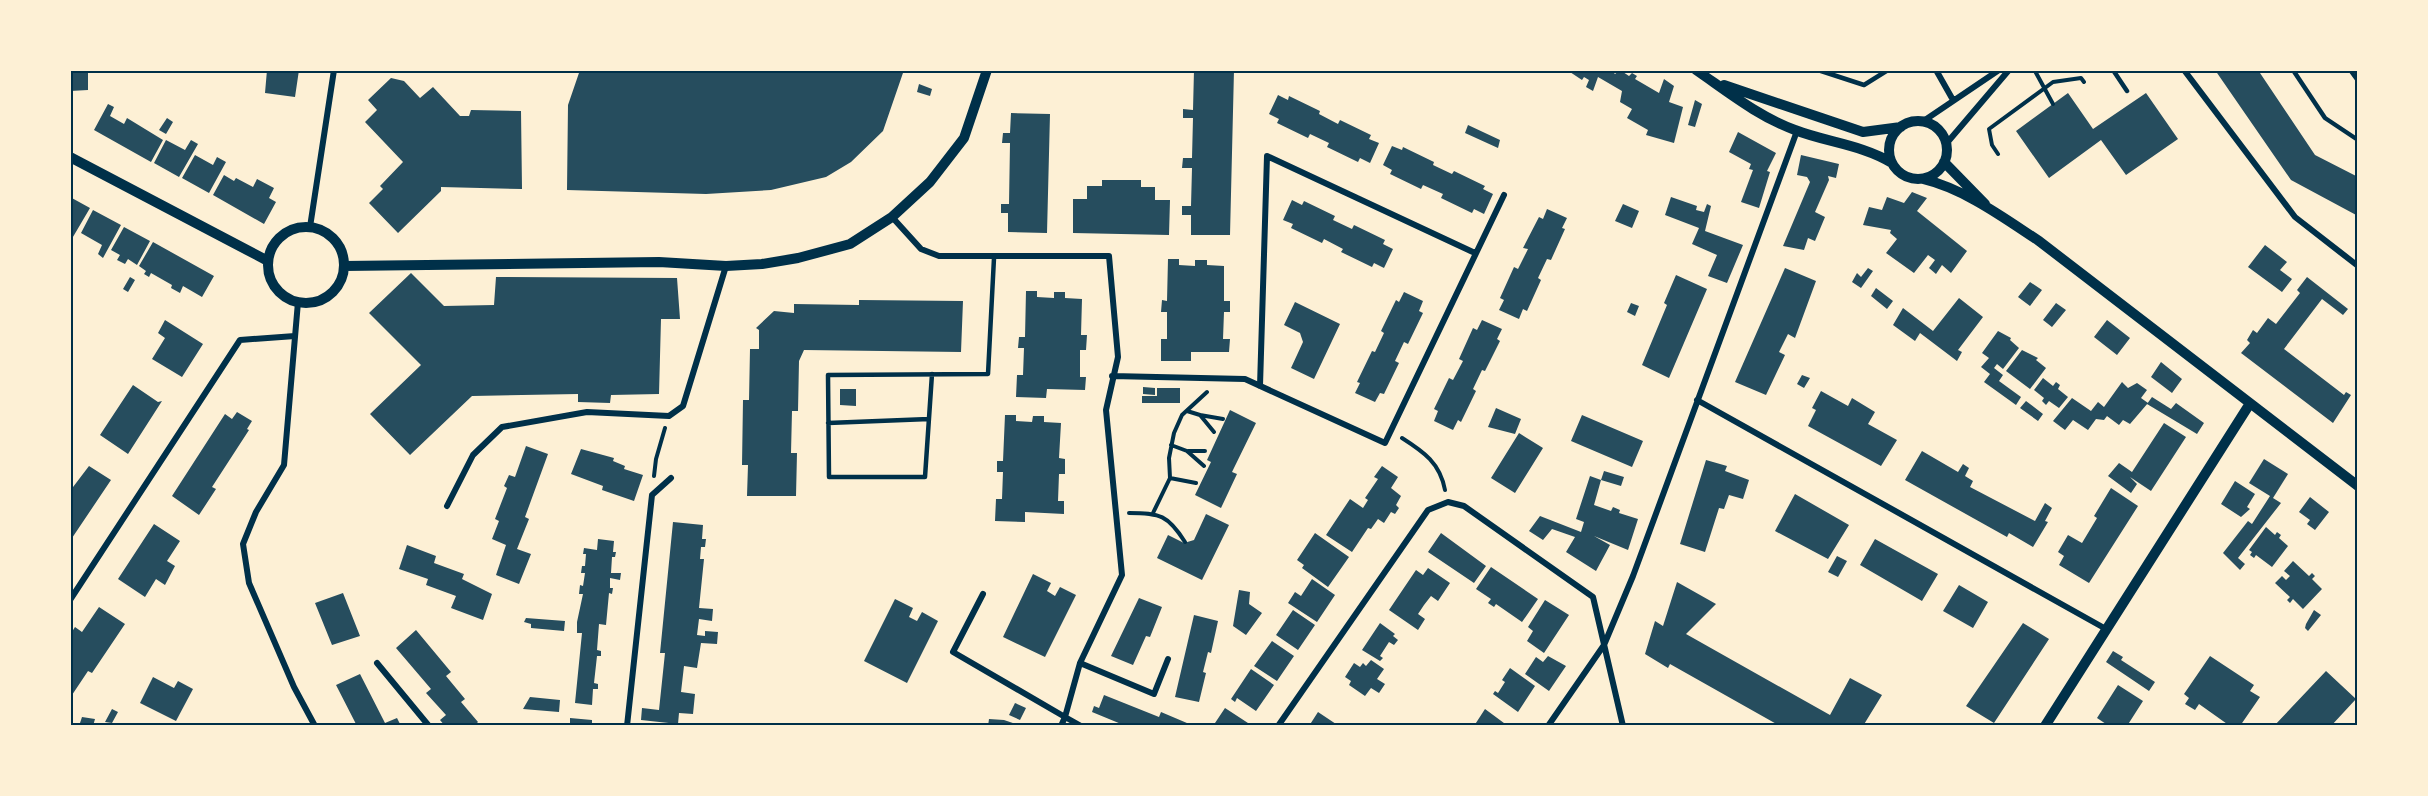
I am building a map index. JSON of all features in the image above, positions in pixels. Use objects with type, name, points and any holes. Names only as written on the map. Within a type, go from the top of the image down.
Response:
[{"type":"street","points":[[310,227],[334,70]]},
{"type":"street","points":[[344,266],[659,262],[726,266],[762,264],[850,244],[892,217],[930,182],[964,138],[987,70]]},
{"type":"street","points":[[1696,70],[1769,120],[1864,151],[1892,163],[1905,176],[1936,182],[1992,210],[2039,241],[2249,405],[2358,486]]},
{"type":"street","points":[[1936,70],[1953,100]]},
{"type":"street","points":[[1922,122],[1999,70]]},
{"type":"street","points":[[1923,179],[1936,173],[1944,162],[1946,144],[2008,70]]},
{"type":"street","points":[[2184,70],[2295,217],[2358,266]]},
{"type":"street","points":[[1713,81],[1863,132],[1901,127],[1911,122],[1922,122],[1938,130],[1946,144]]},
{"type":"street","points":[[1892,163],[1890,143],[1901,127]]},
{"type":"street","points":[[1548,726],[1604,645],[1633,576],[1797,131]]},
{"type":"street","points":[[1260,386],[1267,156],[1475,253]]},
{"type":"street","points":[[70,157],[268,261]]},
{"type":"street","points":[[1944,162],[1992,210]]},
{"type":"street","points":[[1112,376],[1245,379],[1385,443],[1504,195]]},
{"type":"street","points":[[892,217],[921,249],[939,256],[994,258],[1109,256],[1118,357],[1106,410],[1122,575],[1080,663],[1061,726]]},
{"type":"street","points":[[310,227],[324,232],[334,240],[342,253],[344,266],[338,285],[332,293],[311,303],[298,302],[279,291],[269,274],[268,261],[275,244],[284,234],[297,228],[310,227]]},
{"type":"street","points":[[447,506],[474,455],[502,427],[587,412],[669,416],[682,406],[726,266]]},
{"type":"street","points":[[298,302],[284,465],[256,512],[243,544],[249,583],[294,687],[315,726]]},
{"type":"street","points":[[70,600],[240,340],[295,336]]},
{"type":"street","points":[[1696,400],[2106,629]]},
{"type":"street","points":[[2045,726],[2249,405]]},
{"type":"street","points":[[627,726],[652,495],[671,478]]},
{"type":"street","points":[[1278,726],[1428,510],[1448,502],[1464,506],[1593,597],[1623,726]]},
{"type":"street","points":[[982,594],[953,652],[1081,726]]},
{"type":"street","points":[[1080,663],[1154,694],[1168,659]]},
{"type":"street","points":[[376,663],[429,726]]},
{"type":"lane","points":[[1818,70],[1864,85],[1888,70]]},
{"type":"lane","points":[[2113,70],[2127,91]]},
{"type":"lane","points":[[2293,70],[2325,118],[2358,140]]},
{"type":"lane","points":[[932,374],[925,477],[829,477],[828,375],[932,374],[988,374],[994,258]]},
{"type":"lane","points":[[828,423],[929,419]]},
{"type":"path","points":[[2350,70],[2358,81]]},
{"type":"path","points":[[2035,71],[2043,90],[2053,104]]},
{"type":"path","points":[[1998,154],[1992,145],[1989,129],[2053,82],[2081,78],[2084,82]]},
{"type":"path","points":[[1153,513],[1170,478],[1171,445],[1174,433],[1187,411],[1221,380]]},
{"type":"path","points":[[1187,411],[1223,419]]},
{"type":"path","points":[[1200,415],[1214,432]]},
{"type":"path","points":[[652,495],[656,459],[669,416]]},
{"type":"path","points":[[1389,433],[1431,458],[1443,479],[1448,502]]},
{"type":"path","points":[[1171,445],[1187,451],[1205,451]]},
{"type":"path","points":[[1187,451],[1204,466]]},
{"type":"path","points":[[1170,478],[1196,483]]},
{"type":"path","points":[[1117,513],[1153,513],[1172,522],[1185,542]]},
{"type":"building","points":[[70,70],[88,70],[88,90],[70,91]]},
{"type":"building","points":[[267,70],[299,70],[295,97],[265,93]]},
{"type":"building","points":[[580,70],[904,70],[883,131],[851,162],[826,177],[771,190],[706,194],[567,190],[568,105]]},
{"type":"building","points":[[1194,70],[1234,70],[1230,235],[1191,235],[1191,215],[1182,215],[1182,206],[1191,206],[1192,168],[1182,168],[1183,158],[1192,158],[1193,118],[1183,118],[1183,109],[1193,110]]},
{"type":"building","points":[[1567,70],[1611,70],[1615,74],[1620,70],[1629,76],[1632,73],[1637,76],[1635,79],[1659,93],[1664,79],[1674,86],[1669,102],[1683,107],[1674,143],[1646,135],[1648,130],[1627,118],[1632,109],[1620,102],[1622,91],[1598,77],[1593,91],[1586,87],[1589,80],[1584,77],[1582,80]]},
{"type":"building","points":[[2215,70],[2258,70],[2315,155],[2358,177],[2358,216],[2291,180]]},
{"type":"building","points":[[391,78],[404,81],[420,98],[433,87],[460,116],[469,116],[471,110],[521,111],[522,189],[441,187],[441,191],[398,233],[369,203],[383,189],[380,186],[403,162],[365,122],[377,110],[368,100]]},
{"type":"building","points":[[919,84],[932,89],[930,96],[917,92]]},
{"type":"building","points":[[2068,93],[2093,129],[2146,93],[2178,139],[2126,175],[2101,140],[2049,178],[2016,131]]},
{"type":"building","points":[[1278,95],[1288,100],[1289,96],[1320,111],[1319,114],[1338,124],[1340,120],[1371,135],[1369,139],[1379,143],[1370,163],[1360,158],[1358,162],[1327,147],[1329,143],[1310,134],[1308,138],[1277,123],[1279,119],[1269,114]]},
{"type":"building","points":[[1695,100],[1702,104],[1695,127],[1688,125]]},
{"type":"building","points":[[108,104],[114,107],[110,116],[124,124],[127,118],[163,140],[151,162],[94,130]]},
{"type":"building","points":[[1011,113],[1050,114],[1047,233],[1008,232],[1008,213],[1001,213],[1001,204],[1009,204],[1010,143],[1002,143],[1003,133],[1010,133]]},
{"type":"building","points":[[167,118],[173,122],[166,134],[159,130]]},
{"type":"building","points":[[1468,125],[1500,140],[1498,148],[1465,133]]},
{"type":"building","points":[[1738,132],[1776,153],[1767,171],[1770,172],[1759,208],[1741,202],[1753,170],[1749,169],[1751,164],[1729,152]]},
{"type":"building","points":[[166,140],[185,150],[191,140],[198,144],[179,177],[154,163]]},
{"type":"building","points":[[1392,146],[1402,150],[1403,147],[1434,162],[1433,165],[1452,174],[1454,171],[1485,186],[1483,189],[1493,194],[1484,214],[1474,209],[1472,213],[1441,198],[1443,194],[1423,185],[1421,189],[1390,174],[1392,170],[1383,165]]},
{"type":"building","points":[[195,155],[213,165],[217,157],[226,162],[209,193],[182,178]]},
{"type":"building","points":[[1801,155],[1839,164],[1836,178],[1828,176],[1829,180],[1815,212],[1825,217],[1815,241],[1808,238],[1804,250],[1783,246],[1810,182],[1807,177],[1797,175]]},
{"type":"building","points":[[224,175],[234,181],[236,178],[253,187],[257,179],[274,188],[269,198],[276,202],[264,224],[213,195]]},
{"type":"building","points":[[1102,180],[1141,180],[1141,187],[1155,187],[1155,200],[1170,200],[1169,235],[1073,233],[1073,199],[1087,199],[1087,186],[1102,186]]},
{"type":"building","points":[[1912,192],[1927,198],[1917,211],[1967,251],[1951,273],[1942,265],[1936,274],[1929,268],[1935,260],[1928,255],[1914,273],[1886,253],[1897,239],[1890,233],[1891,230],[1863,225],[1869,207],[1882,210],[1887,197],[1904,203]]},
{"type":"building","points":[[70,197],[90,208],[70,242]]},
{"type":"building","points":[[1671,197],[1697,206],[1696,210],[1704,212],[1707,204],[1711,206],[1705,231],[1743,245],[1727,283],[1708,276],[1717,255],[1692,244],[1699,228],[1665,215]]},
{"type":"building","points":[[1292,200],[1302,205],[1304,201],[1335,216],[1333,220],[1352,229],[1354,225],[1385,240],[1383,244],[1393,249],[1384,268],[1374,263],[1372,267],[1341,252],[1343,249],[1324,239],[1322,243],[1291,228],[1293,224],[1283,220]]},
{"type":"building","points":[[1623,204],[1639,211],[1632,228],[1615,221]]},
{"type":"building","points":[[1547,209],[1567,218],[1562,228],[1565,229],[1551,260],[1547,259],[1538,278],[1541,280],[1527,311],[1523,309],[1519,319],[1499,310],[1504,300],[1500,298],[1514,267],[1518,269],[1528,249],[1523,248],[1539,217],[1543,219]]},
{"type":"building","points":[[93,210],[121,225],[103,258],[98,254],[102,245],[81,233]]},
{"type":"building","points":[[124,227],[150,241],[137,265],[128,259],[125,264],[117,260],[120,255],[111,250]]},
{"type":"building","points":[[153,242],[214,276],[202,297],[183,286],[180,293],[171,288],[172,285],[151,273],[149,277],[144,274],[146,271],[139,266]]},
{"type":"building","points":[[2265,245],[2287,262],[2280,270],[2292,279],[2282,292],[2248,267]]},
{"type":"building","points":[[1168,259],[1179,259],[1179,265],[1195,266],[1195,260],[1207,260],[1207,265],[1224,266],[1224,301],[1230,301],[1230,312],[1224,312],[1223,339],[1230,339],[1229,352],[1191,352],[1191,361],[1161,361],[1161,339],[1167,339],[1167,312],[1161,312],[1162,300],[1167,301]]},
{"type":"building","points":[[1785,268],[1816,281],[1795,338],[1788,334],[1779,352],[1785,355],[1766,395],[1735,382]]},
{"type":"building","points":[[1868,268],[1873,271],[1861,288],[1852,282],[1857,273],[1861,277]]},
{"type":"building","points":[[411,273],[444,306],[494,305],[496,277],[677,278],[680,319],[661,319],[659,394],[611,395],[610,403],[578,402],[578,394],[472,396],[410,455],[370,414],[421,365],[369,313]]},
{"type":"building","points":[[1676,275],[1707,289],[1669,378],[1642,365],[1667,305],[1664,303]]},
{"type":"building","points":[[130,277],[135,280],[128,292],[123,289]]},
{"type":"building","points":[[2307,277],[2348,309],[2343,315],[2322,299],[2284,349],[2344,395],[2346,392],[2351,395],[2333,423],[2241,353],[2250,343],[2247,340],[2253,330],[2257,333],[2268,318],[2276,324],[2300,293],[2297,290]]},
{"type":"building","points":[[2030,282],[2042,290],[2030,306],[2018,297]]},
{"type":"building","points":[[1876,288],[1893,301],[1887,309],[1871,296]]},
{"type":"building","points":[[1026,291],[1037,291],[1037,297],[1054,298],[1054,292],[1065,292],[1065,298],[1082,299],[1081,335],[1087,335],[1086,350],[1080,350],[1080,377],[1086,377],[1085,390],[1047,389],[1046,398],[1016,397],[1017,375],[1023,375],[1024,348],[1018,348],[1019,337],[1025,337]]},
{"type":"building","points":[[1404,292],[1423,301],[1419,311],[1423,313],[1408,344],[1404,342],[1395,361],[1399,363],[1384,394],[1380,393],[1375,402],[1355,393],[1360,383],[1357,382],[1372,351],[1375,352],[1384,333],[1381,331],[1396,300],[1399,302]]},
{"type":"building","points":[[1959,298],[1983,317],[1958,350],[1962,352],[1957,361],[1920,333],[1915,341],[1893,325],[1903,308],[1933,331]]},
{"type":"building","points":[[859,300],[963,301],[961,352],[804,350],[799,361],[798,411],[792,411],[791,453],[797,453],[796,496],[747,496],[748,465],[742,465],[743,400],[749,400],[750,349],[759,349],[759,330],[756,328],[774,311],[794,313],[794,304],[859,305]]},
{"type":"building","points":[[1295,302],[1340,324],[1314,379],[1291,368],[1303,342],[1300,333],[1284,325]]},
{"type":"building","points":[[1631,303],[1639,306],[1635,316],[1627,312]]},
{"type":"building","points":[[2056,303],[2066,310],[2052,327],[2043,320]]},
{"type":"building","points":[[165,320],[203,344],[182,377],[152,359],[165,338],[158,333]]},
{"type":"building","points":[[1482,320],[1502,329],[1497,339],[1500,341],[1485,371],[1482,370],[1473,389],[1476,391],[1461,422],[1458,420],[1453,430],[1434,421],[1438,411],[1434,409],[1449,378],[1453,380],[1463,361],[1459,359],[1473,328],[1477,330]]},
{"type":"building","points":[[2107,320],[2130,338],[2117,355],[2094,337]]},
{"type":"building","points":[[1998,331],[2011,338],[2010,340],[2019,348],[2003,369],[1997,364],[1994,368],[2003,375],[1999,381],[2021,397],[2016,405],[1984,382],[1990,374],[1981,367],[1989,358],[1982,353]]},
{"type":"building","points":[[2022,350],[2038,358],[2036,360],[2046,368],[2030,389],[2006,371]]},
{"type":"building","points":[[2161,362],[2182,379],[2172,393],[2151,377]]},
{"type":"building","points":[[1802,375],[1810,378],[1804,388],[1797,384]]},
{"type":"building","points":[[2043,378],[2053,386],[2056,382],[2060,385],[2058,389],[2068,397],[2059,408],[2049,401],[2046,405],[2042,401],[2044,398],[2034,390]]},
{"type":"building","points":[[2122,382],[2128,388],[2137,383],[2147,390],[2141,398],[2148,403],[2130,424],[2123,420],[2119,425],[2107,416],[2104,420],[2096,419],[2088,430],[2073,420],[2065,430],[2053,421],[2072,398],[2091,411],[2098,402],[2104,407]]},
{"type":"building","points":[[133,385],[158,402],[162,401],[128,454],[100,435]]},
{"type":"building","points":[[1143,387],[1155,388],[1155,395],[1143,394]]},
{"type":"building","points":[[1157,388],[1180,388],[1180,403],[1142,403],[1142,396],[1157,396]]},
{"type":"building","points":[[840,389],[856,389],[856,406],[840,405]]},
{"type":"building","points":[[1821,391],[1848,406],[1852,398],[1875,412],[1868,424],[1897,440],[1881,466],[1808,426],[1816,410],[1812,408]]},
{"type":"building","points":[[2152,397],[2171,409],[2176,403],[2204,423],[2197,434],[2147,404]]},
{"type":"building","points":[[2026,401],[2043,414],[2038,421],[2020,408]]},
{"type":"building","points":[[1496,408],[1521,419],[1515,434],[1488,427]]},
{"type":"building","points":[[1230,410],[1256,423],[1232,472],[1237,474],[1221,508],[1195,495],[1211,462],[1207,460]]},
{"type":"building","points":[[237,412],[252,421],[247,429],[249,430],[212,487],[216,489],[199,515],[172,496],[225,414],[232,419]]},
{"type":"building","points":[[1005,415],[1016,415],[1016,421],[1032,422],[1033,416],[1044,416],[1044,422],[1061,423],[1059,458],[1065,459],[1065,474],[1059,474],[1058,501],[1064,501],[1064,514],[1025,512],[1025,522],[995,521],[996,499],[1002,499],[1003,472],[997,472],[997,461],[1003,461]]},
{"type":"building","points":[[1582,415],[1643,441],[1632,467],[1571,441]]},
{"type":"building","points":[[2164,423],[2186,437],[2151,491],[2130,477],[2137,484],[2131,493],[2108,476],[2119,463],[2132,472]]},
{"type":"building","points":[[1519,433],[1543,448],[1515,493],[1491,478]]},
{"type":"building","points":[[526,446],[548,454],[525,517],[529,519],[517,549],[531,554],[519,584],[496,575],[506,545],[492,539],[499,521],[495,519],[507,488],[504,486],[509,475],[515,477]]},
{"type":"building","points":[[581,449],[614,458],[613,461],[625,466],[624,469],[643,475],[634,501],[602,490],[603,486],[571,474]]},
{"type":"building","points":[[1922,451],[1958,472],[1963,464],[1969,468],[1965,476],[1973,481],[1970,487],[2035,521],[2045,503],[2052,508],[2045,521],[2048,522],[2033,547],[2009,533],[2007,537],[1905,480]]},
{"type":"building","points":[[2264,459],[2288,474],[2273,498],[2281,503],[2238,558],[2245,564],[2240,570],[2223,553],[2248,521],[2252,524],[2270,496],[2249,483]]},
{"type":"building","points":[[1706,460],[1727,466],[1725,471],[1749,480],[1743,499],[1729,495],[1724,509],[1719,508],[1705,552],[1680,544]]},
{"type":"building","points":[[89,466],[111,480],[70,541],[70,491]]},
{"type":"building","points":[[1382,466],[1398,477],[1391,488],[1401,496],[1396,505],[1399,508],[1395,514],[1391,512],[1384,523],[1378,519],[1371,529],[1368,528],[1352,552],[1326,535],[1350,499],[1363,508],[1368,500],[1365,498],[1378,479],[1374,477]]},
{"type":"building","points":[[1604,471],[1624,477],[1621,486],[1601,480]]},
{"type":"building","points":[[1590,476],[1601,480],[1594,505],[1611,511],[1613,507],[1620,510],[1619,513],[1638,519],[1628,550],[1594,536],[1610,545],[1596,571],[1566,552],[1575,537],[1552,529],[1543,540],[1529,531],[1540,516],[1581,532],[1584,522],[1576,519]]},
{"type":"building","points":[[2235,481],[2255,494],[2247,507],[2250,509],[2241,517],[2221,504]]},
{"type":"building","points":[[2111,488],[2138,506],[2089,583],[2059,565],[2064,556],[2058,552],[2068,535],[2082,543],[2097,518],[2094,516]]},
{"type":"building","points":[[1795,494],[1849,525],[1828,559],[1775,531]]},
{"type":"building","points":[[2310,497],[2329,512],[2315,530],[2307,524],[2310,520],[2299,512]]},
{"type":"building","points":[[1206,514],[1229,525],[1202,580],[1157,558],[1168,535],[1184,543],[1194,540]]},
{"type":"building","points":[[673,522],[703,525],[702,539],[706,539],[705,547],[701,547],[700,559],[704,559],[699,608],[713,609],[712,621],[699,619],[697,635],[705,636],[705,631],[718,632],[717,644],[701,643],[697,668],[684,666],[681,692],[695,694],[693,714],[679,713],[678,724],[641,720],[642,708],[659,710],[665,653],[660,653]]},
{"type":"building","points":[[154,524],[180,541],[167,561],[175,566],[165,585],[156,579],[145,597],[118,579]]},
{"type":"building","points":[[2266,527],[2275,535],[2277,532],[2281,535],[2279,538],[2288,546],[2272,567],[2256,555],[2254,558],[2250,555],[2252,552],[2249,550]]},
{"type":"building","points":[[1315,533],[1349,557],[1328,587],[1302,568],[1304,565],[1297,560]]},
{"type":"building","points":[[1441,533],[1486,566],[1474,583],[1428,552]]},
{"type":"building","points":[[598,539],[614,541],[613,552],[616,552],[615,557],[612,557],[611,573],[621,573],[620,580],[610,578],[610,588],[613,588],[612,594],[609,593],[606,625],[599,624],[597,650],[601,651],[601,656],[597,656],[594,683],[598,684],[598,689],[593,689],[592,705],[575,703],[582,633],[577,633],[577,622],[583,594],[579,594],[580,585],[583,586],[585,573],[581,573],[582,566],[585,566],[584,548],[597,550]]},
{"type":"building","points":[[1875,539],[1938,574],[1922,601],[1860,565]]},
{"type":"building","points":[[407,545],[436,556],[434,563],[464,574],[462,579],[492,594],[483,620],[451,608],[456,596],[426,585],[428,579],[399,569]]},
{"type":"building","points":[[1837,556],[1847,561],[1838,577],[1828,572]]},
{"type":"building","points":[[2293,561],[2309,576],[2312,573],[2315,576],[2312,579],[2322,589],[2303,609],[2293,599],[2290,603],[2287,600],[2290,597],[2275,583],[2282,576],[2286,580],[2290,576],[2284,571]]},
{"type":"building","points":[[1491,567],[1538,599],[1522,622],[1496,604],[1494,607],[1488,603],[1491,599],[1476,589]]},
{"type":"building","points":[[1428,568],[1450,583],[1438,601],[1431,596],[1424,605],[1418,614],[1425,619],[1418,630],[1389,610],[1416,570],[1423,575]]},
{"type":"building","points":[[1033,574],[1051,583],[1047,591],[1055,596],[1060,587],[1076,595],[1045,657],[1003,637]]},
{"type":"building","points":[[1312,579],[1335,595],[1317,622],[1288,603],[1295,592],[1301,596]]},
{"type":"building","points":[[1677,582],[1716,604],[1686,634],[1830,715],[1850,678],[1882,695],[1863,726],[1780,726],[1670,664],[1668,668],[1645,654],[1655,621],[1663,626]]},
{"type":"building","points":[[1959,585],[1988,602],[1973,628],[1943,611]]},
{"type":"building","points":[[1239,590],[1250,592],[1249,604],[1262,613],[1246,635],[1233,626]]},
{"type":"building","points":[[343,593],[360,636],[332,645],[315,603]]},
{"type":"building","points":[[1139,598],[1162,607],[1150,637],[1146,636],[1133,665],[1111,656]]},
{"type":"building","points":[[895,599],[913,608],[909,617],[917,621],[922,612],[938,621],[907,683],[864,661]]},
{"type":"building","points":[[1545,600],[1569,615],[1544,653],[1527,641],[1533,631],[1528,627]]},
{"type":"building","points":[[99,607],[125,624],[92,673],[88,671],[70,698],[70,635],[75,627],[82,632]]},
{"type":"building","points":[[1293,610],[1315,625],[1298,650],[1276,635]]},
{"type":"building","points":[[2314,610],[2321,615],[2308,631],[2305,628],[2306,624]]},
{"type":"building","points":[[1194,615],[1218,621],[1211,653],[1208,652],[1203,672],[1206,673],[1199,702],[1175,697]]},
{"type":"building","points":[[526,618],[565,621],[564,631],[531,628],[531,624],[524,622]]},
{"type":"building","points":[[1380,623],[1395,634],[1393,636],[1398,640],[1394,645],[1389,642],[1380,656],[1383,658],[1380,661],[1362,650]]},
{"type":"building","points":[[2023,623],[2049,639],[1994,723],[1966,706]]},
{"type":"building","points":[[416,630],[451,672],[446,676],[465,699],[461,702],[478,722],[474,726],[445,726],[440,720],[446,715],[426,693],[431,689],[396,648]]},
{"type":"building","points":[[1272,641],[1294,656],[1277,681],[1254,666]]},
{"type":"building","points":[[2113,651],[2123,657],[2121,660],[2155,682],[2149,691],[2106,662]]},
{"type":"building","points":[[1548,656],[1566,666],[1549,691],[1525,674],[1536,657],[1543,662]]},
{"type":"building","points":[[2210,656],[2254,685],[2250,691],[2260,697],[2240,726],[2230,726],[2199,704],[2195,710],[2185,704],[2189,698],[2184,694]]},
{"type":"building","points":[[1371,660],[1384,669],[1377,679],[1385,684],[1379,693],[1371,688],[1365,696],[1349,685],[1351,681],[1345,677],[1354,663],[1360,667],[1363,663],[1366,666]]},
{"type":"building","points":[[1510,668],[1535,686],[1518,712],[1493,694],[1495,691],[1498,693],[1505,682],[1502,680]]},
{"type":"building","points":[[1251,669],[1274,685],[1256,711],[1237,698],[1235,702],[1231,699]]},
{"type":"building","points":[[2326,671],[2356,699],[2331,726],[2274,726]]},
{"type":"building","points":[[360,674],[385,723],[397,718],[401,726],[357,726],[336,685]]},
{"type":"building","points":[[153,677],[174,688],[178,681],[193,689],[176,721],[140,703]]},
{"type":"building","points":[[2118,685],[2143,701],[2127,726],[2109,726],[2097,718]]},
{"type":"building","points":[[1104,695],[1159,717],[1161,712],[1194,726],[1126,726],[1092,712],[1094,706],[1099,708]]},
{"type":"building","points":[[530,697],[560,700],[559,712],[523,709]]},
{"type":"building","points":[[1015,703],[1026,708],[1020,720],[1009,715]]},
{"type":"building","points":[[1225,708],[1248,723],[1246,726],[1213,726]]},
{"type":"building","points":[[112,709],[118,712],[112,723],[105,722]]},
{"type":"building","points":[[1485,709],[1508,726],[1474,726]]},
{"type":"building","points":[[1318,712],[1339,726],[1309,726]]},
{"type":"building","points":[[82,717],[95,719],[93,726],[79,726]]},
{"type":"building","points":[[570,718],[592,720],[592,726],[570,726]]},
{"type":"building","points":[[989,719],[1004,720],[1022,726],[988,726]]}]
